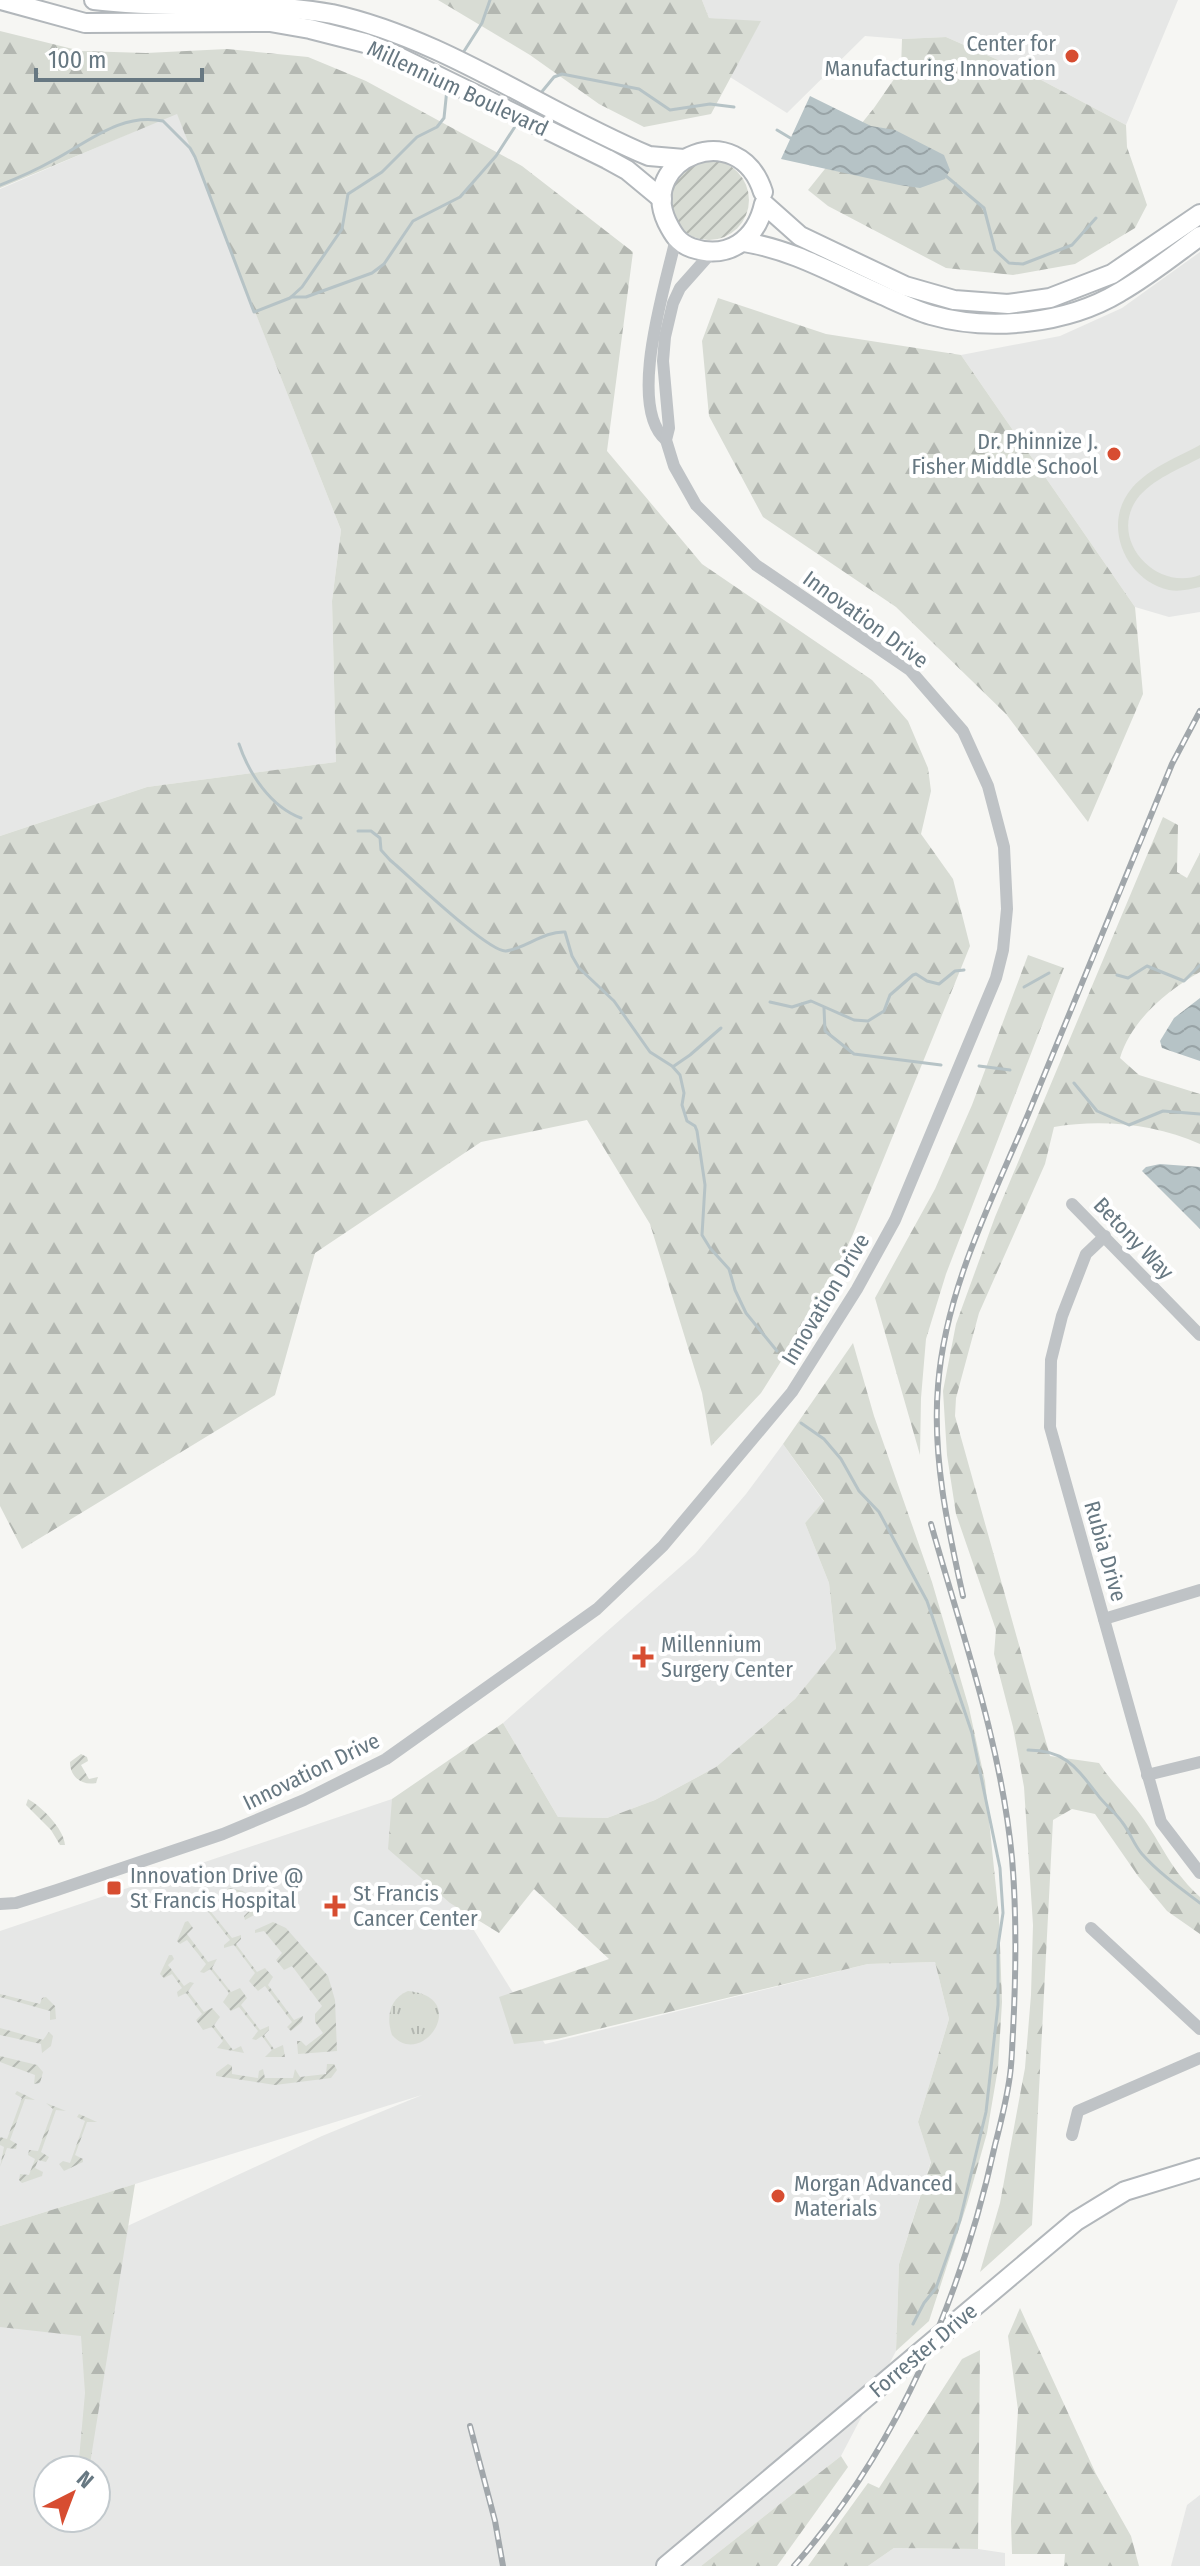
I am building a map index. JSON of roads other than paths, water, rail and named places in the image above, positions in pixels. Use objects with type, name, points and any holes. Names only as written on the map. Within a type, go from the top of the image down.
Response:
[{"type":"street","name":"Millennium Boulevard","points":[[1,0],[85,23],[256,22],[312,13],[365,43],[627,170],[662,199]]},
{"type":"street","name":"Millennium Boulevard","points":[[94,0],[158,4],[268,4],[369,25],[439,52],[649,156],[684,159]]},
{"type":"street","points":[[763,198],[754,231],[744,242],[729,250],[712,252],[694,249],[676,238],[663,215],[665,184],[672,170],[684,159],[706,151],[731,154],[753,170],[763,198],[800,236],[905,286],[954,300],[1008,304],[1050,298],[1112,274],[1200,214]]},
{"type":"street","points":[[744,242],[776,247],[804,257],[928,314],[988,323],[1031,321],[1087,308],[1119,293],[1200,236]]},
{"type":"street","name":"Innovation Drive","points":[[0,1904],[16,1903],[223,1834],[304,1800],[386,1759],[597,1609],[663,1546],[792,1392],[857,1289],[895,1220],[990,995],[1003,950],[1007,909],[1004,847],[988,786],[963,731],[910,670],[756,565],[696,505],[682,485],[666,440],[657,432],[652,408],[649,353],[676,238]]},
{"type":"street","name":"Innovation Drive","points":[[666,440],[669,428],[663,361],[670,314],[680,288],[712,252]]},
{"type":"street","name":"Betony Way","points":[[1072,1204],[1200,1335]]},
{"type":"street","name":"Rubia Drive","points":[[1105,1236],[1086,1254],[1062,1316],[1051,1360],[1050,1427],[1161,1822],[1200,1873]]},
{"type":"street","points":[[1104,1619],[1200,1590]]},
{"type":"street","points":[[1147,1775],[1200,1762]]},
{"type":"street","name":"Innovation Drive","points":[[0,1917],[16,1903]]},
{"type":"street","points":[[1091,1928],[1200,2029]]},
{"type":"street","points":[[1072,2135],[1078,2111],[1200,2058]]},
{"type":"street","name":"Forrester Drive","points":[[666,2566],[1076,2221],[1125,2191],[1200,2168]]},
{"type":"water","points":[[810,96],[871,126],[895,130],[944,155],[950,170],[945,179],[920,188],[781,159]]},
{"type":"water","points":[[1200,998],[1200,1061],[1162,1048],[1160,1041],[1174,1018]]},
{"type":"water","points":[[1160,1164],[1200,1167],[1200,1229],[1142,1171]]},
{"type":"waterway","points":[[461,56],[482,23],[490,0]]},
{"type":"waterway","points":[[540,94],[554,77],[562,74],[639,89],[670,110],[710,104],[734,107]]},
{"type":"waterway","points":[[0,185],[40,168],[119,125],[148,119],[163,121],[195,157],[254,312],[290,298],[302,287],[342,229],[348,194],[382,172],[417,137],[437,127],[444,118],[447,89]]},
{"type":"waterway","points":[[291,297],[306,297],[372,273],[384,264],[413,221],[460,197],[496,156],[518,122]]},
{"type":"waterway","points":[[777,130],[792,139]]},
{"type":"waterway","points":[[946,176],[984,208],[995,250],[1009,263],[1023,264],[1072,245],[1096,218]]},
{"type":"waterway","points":[[239,744],[262,788],[280,806],[301,818]]},
{"type":"waterway","points":[[358,831],[371,831],[380,838],[381,850],[390,860],[467,927],[497,948],[506,951],[550,934],[565,932],[579,968],[614,1001],[650,1052],[680,1075],[684,1093],[682,1105],[687,1121],[697,1131],[705,1185],[702,1235],[729,1269],[746,1313],[777,1351]]},
{"type":"waterway","points":[[1117,975],[1128,978],[1147,966],[1184,981],[1200,965]]},
{"type":"waterway","points":[[770,1002],[792,1007],[811,1001],[854,1020],[868,1021],[884,1011],[890,995],[913,975],[939,984],[955,971],[964,970]]},
{"type":"waterway","points":[[1024,987],[1049,973]]},
{"type":"waterway","points":[[824,1008],[825,1031],[854,1054],[941,1065]]},
{"type":"waterway","points":[[674,1066],[721,1028]]},
{"type":"waterway","points":[[979,1066],[1010,1070]]},
{"type":"waterway","points":[[1074,1083],[1097,1111],[1129,1125],[1163,1111],[1200,1114]]},
{"type":"waterway","points":[[801,1423],[824,1439],[841,1459],[859,1491],[879,1512],[927,1601],[972,1733],[1000,1868],[1003,1913],[998,1946],[998,2005],[986,2112],[960,2220],[936,2288],[913,2324]]},
{"type":"waterway","points":[[1028,1750],[1051,1753],[1076,1768],[1119,1818],[1142,1854],[1200,1903]]},
{"type":"railway","points":[[963,1596],[947,1519],[937,1439],[938,1386],[950,1315],[986,1212],[1172,764],[1200,711]]},
{"type":"railway","points":[[794,2566],[831,2521],[864,2472],[921,2368],[964,2258],[981,2202],[1010,2075],[1015,1923],[1007,1815],[990,1731],[931,1524]]},
{"type":"railway","points":[[470,2426],[495,2521],[503,2566]]},
{"type":"place","name":"Center for Manufacturing Innovation","points":[[1072,56]]},
{"type":"place","name":"Dr. Phinnize J. Fisher Middle School","points":[[1114,454]]},
{"type":"place","name":"Millennium Surgery Center","points":[[643,1657]]},
{"type":"place","name":"Innovation Drive @ St Francis Hospital","points":[[114,1888]]},
{"type":"place","name":"St Francis Cancer Center","points":[[335,1906]]},
{"type":"place","name":"Morgan Advanced Materials","points":[[778,2196]]}]
